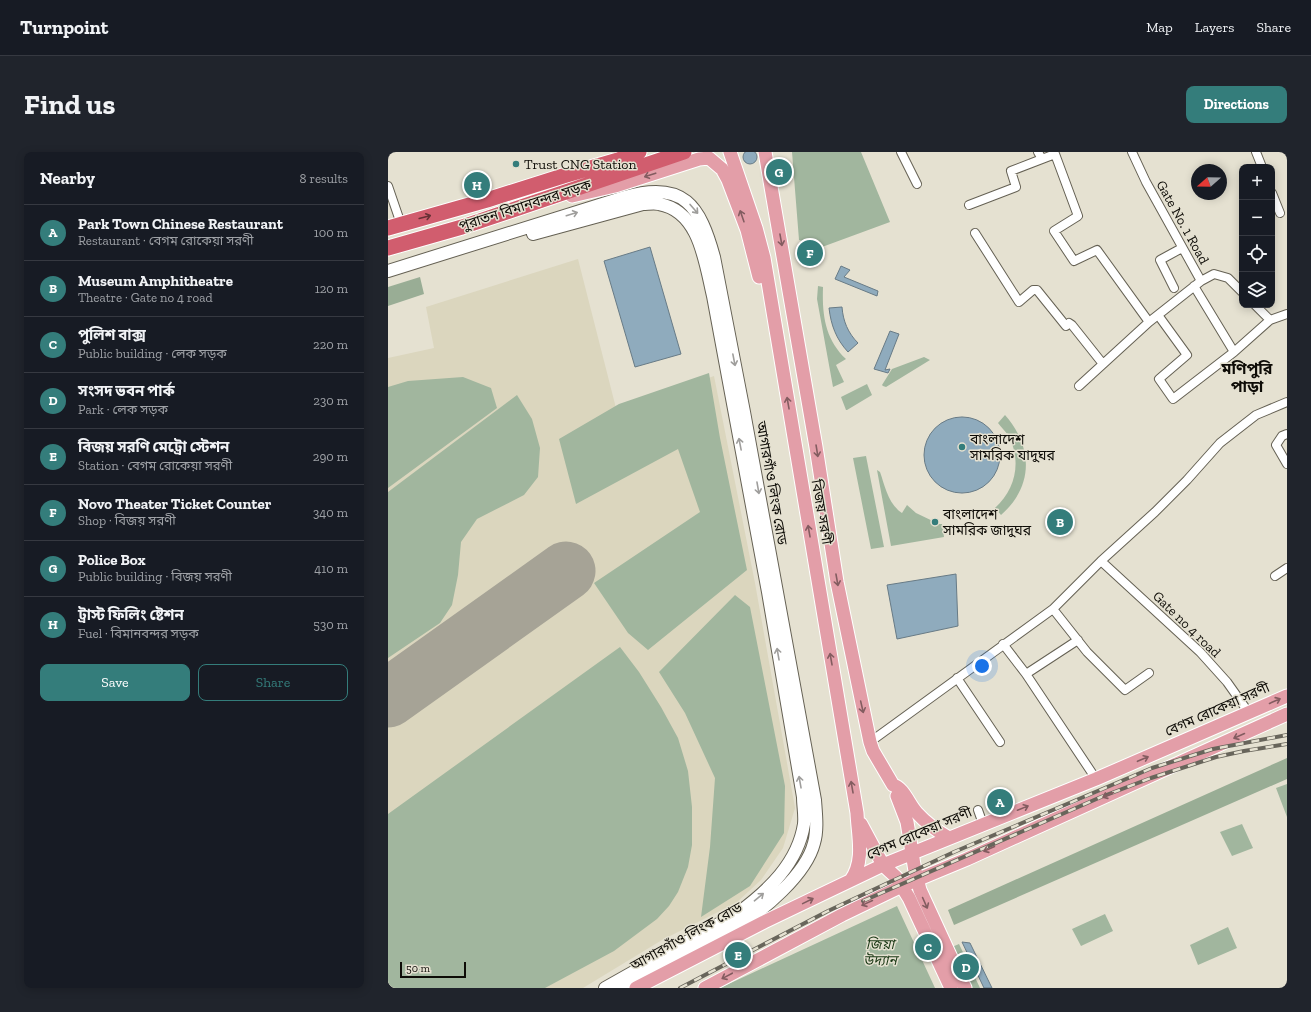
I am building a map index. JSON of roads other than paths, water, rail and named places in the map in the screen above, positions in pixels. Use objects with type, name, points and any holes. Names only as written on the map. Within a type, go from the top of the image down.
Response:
[{"type":"highway","points":[[394,226],[487,200],[618,160],[639,152]]},
{"type":"highway","name":"পুরাতন বিমানবন্দর সড়ক","points":[[388,248],[462,227],[684,152]]},
{"type":"main road","name":"বিজয় সরণী","points":[[730,152],[756,228],[764,258],[857,813],[860,846],[859,863],[851,880]]},
{"type":"main road","name":"বিজয় সরণী","points":[[765,152],[816,447],[837,582],[870,742],[873,751],[893,785],[898,787],[915,812],[927,824],[949,838]]},
{"type":"main road","points":[[774,202],[776,190],[775,152]]},
{"type":"main road","points":[[540,201],[569,197],[615,186],[699,159],[709,158],[722,169],[728,180],[747,230],[762,291],[771,306]]},
{"type":"main road","name":"আগারগাঁও লিংক রোড","points":[[388,271],[625,197],[649,191],[658,191],[677,196],[688,202],[697,212],[704,226],[714,257],[744,412],[815,800],[815,838],[807,859],[785,888],[754,916],[737,927],[623,988]]},
{"type":"main road","name":"আগারগাঁও লিংক রোড","points":[[388,278],[643,204],[658,204],[671,208],[680,214],[689,223],[703,252],[713,296],[768,592],[803,797],[804,823],[796,850],[779,877],[758,899],[738,913],[604,988]]},
{"type":"main road","name":"বেগম রোকেয়া সরণী","points":[[636,988],[764,922],[883,865],[1096,779],[1287,696]]},
{"type":"main road","points":[[705,988],[842,915],[902,886],[967,859],[1287,714]]},
{"type":"main road","points":[[893,785],[907,822],[917,880],[924,900],[964,988]]},
{"type":"main road","points":[[857,813],[866,834],[883,865],[896,877],[909,898],[951,988]]},
{"type":"main road","points":[[796,850],[807,859]]},
{"type":"street","points":[[901,152],[917,184]]},
{"type":"street","name":"Gate No. 1 Road","points":[[1132,152],[1146,182],[1182,248],[1198,284],[1214,274],[1228,278],[1239,289]]},
{"type":"street","points":[[1256,152],[1261,164]]},
{"type":"street","points":[[969,205],[1016,187],[1011,171],[1040,155],[1055,154],[1078,216],[1054,231],[1074,260],[1097,250],[1149,322]]},
{"type":"street","points":[[388,186],[394,226]]},
{"type":"street","points":[[1275,200],[1280,213]]},
{"type":"street","points":[[975,233],[1019,302],[1033,290],[1037,290],[1066,326],[1069,323],[1072,325],[1103,364]]},
{"type":"street","points":[[1174,288],[1160,260],[1182,248]]},
{"type":"street","points":[[1078,386],[1149,322],[1198,284],[1234,352]]},
{"type":"street","points":[[1257,308],[1270,320]]},
{"type":"street","points":[[1158,315],[1188,355],[1158,379],[1173,399],[1234,352],[1270,320],[1287,314]]},
{"type":"street","points":[[870,742],[1053,609],[1101,560],[1155,512],[1187,480],[1220,443],[1256,415],[1287,402]]},
{"type":"street","points":[[1287,434],[1282,436],[1276,445],[1287,464]]},
{"type":"street","name":"Gate no 4 road","points":[[1101,560],[1200,652],[1227,682],[1249,712]]},
{"type":"street","points":[[1275,576],[1287,568]]},
{"type":"street","points":[[1053,609],[1087,652],[1125,690],[1149,673]]},
{"type":"street","points":[[1026,674],[1078,640]]},
{"type":"street","points":[[1003,644],[1026,674],[1096,779]]},
{"type":"street","points":[[957,678],[1000,742]]},
{"type":"street","points":[[978,810],[983,824]]},
{"type":"water","points":[[750,150],[755,152],[757,157],[755,162],[750,164],[745,162],[743,157],[745,152]]},
{"type":"water","points":[[650,247],[681,354],[635,367],[604,261]]},
{"type":"water","points":[[841,266],[850,270],[844,277],[878,291],[877,296],[835,279]]},
{"type":"water","points":[[842,307],[851,335],[858,343],[848,352],[840,342],[835,332],[829,308]]},
{"type":"water","points":[[890,331],[899,334],[885,370],[890,369],[888,373],[874,369]]},
{"type":"water","points":[[955,417],[969,417],[983,423],[994,434],[1000,448],[1000,462],[997,470],[989,482],[983,487],[969,493],[955,493],[941,487],[930,476],[924,462],[924,448],[930,434],[941,423]]},
{"type":"water","points":[[956,574],[958,626],[897,639],[887,585]]},
{"type":"water","points":[[962,942],[970,943],[992,988],[984,988]]},
{"type":"railway","points":[[680,988],[828,911],[954,852],[1152,768],[1213,749],[1287,735]]},
{"type":"railway","points":[[863,901],[1101,797],[1151,778],[1216,757],[1287,744]]},
{"type":"place","name":"Trust CNG Station","points":[[516,164]]},
{"type":"place","name":"Police Box","points":[[779,172]]},
{"type":"place","name":"ট্রাস্ট ফিলিং ষ্টেশন","points":[[477,185]]},
{"type":"place","name":"Novo Theater Ticket Counter","points":[[810,253]]},
{"type":"place","name":"বাংলাদেশ সামরিক যাদুঘর","points":[[962,447]]},
{"type":"place","name":"বাংলাদেশ সামরিক জাদুঘর","points":[[935,522]]},
{"type":"place","name":"Museum Amphitheatre","points":[[1060,522]]},
{"type":"place","name":"Park Town Chinese Restaurant","points":[[1000,802]]},
{"type":"place","name":"পুলিশ বাক্স","points":[[928,947]]},
{"type":"place","name":"বিজয় সরণি মেট্রো স্টেশন","points":[[738,955]]},
{"type":"place","name":"সংসদ ভবন পার্ক","points":[[966,967]]},
{"type":"district","name":"মণিপুরি পাড়া","points":[[1247,377]]},
{"type":"park label","name":"জিয়া উদ্যান","points":[[880,952]]}]
